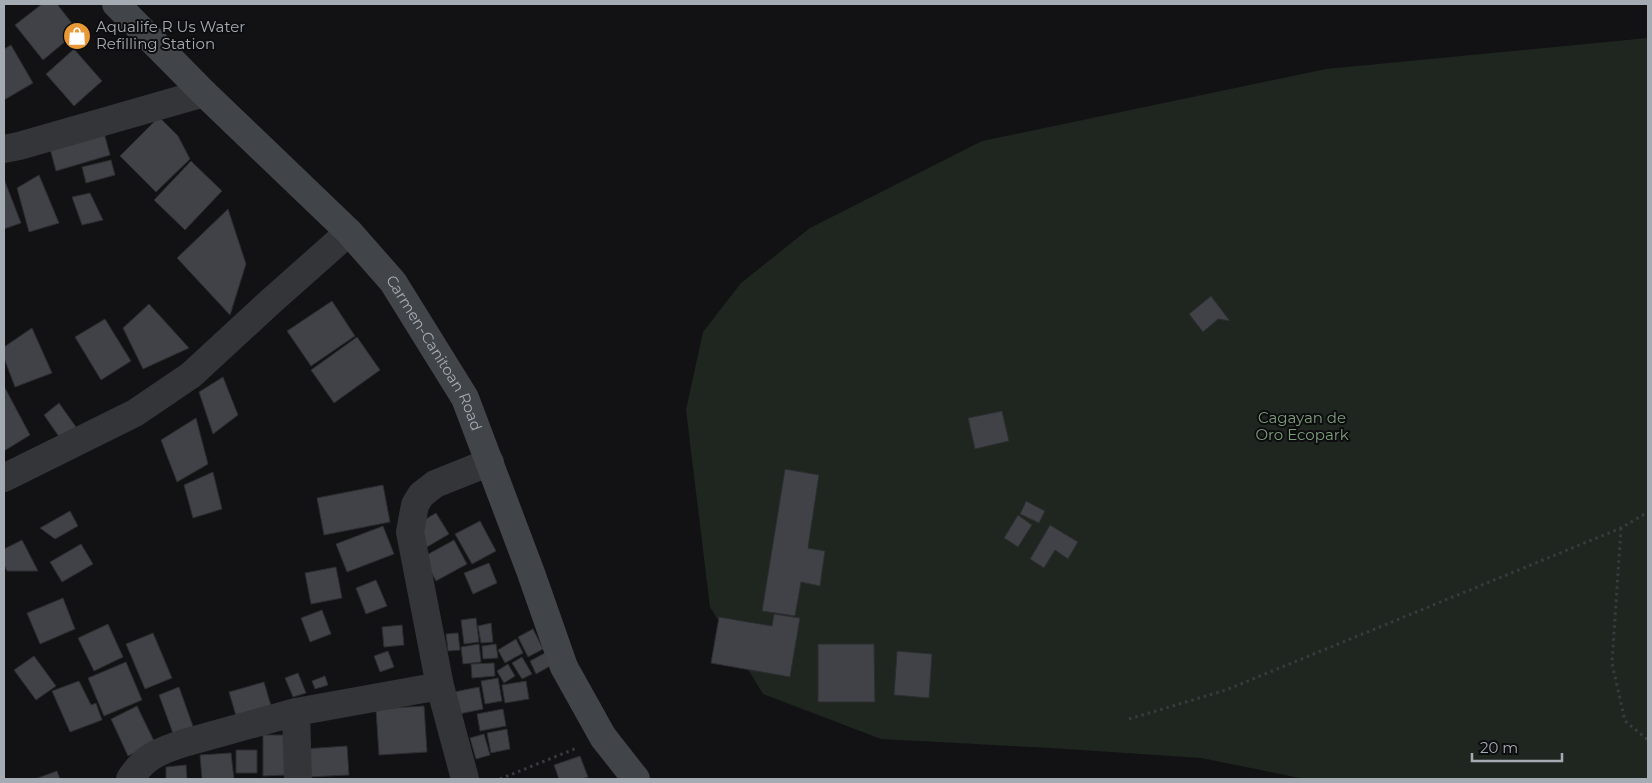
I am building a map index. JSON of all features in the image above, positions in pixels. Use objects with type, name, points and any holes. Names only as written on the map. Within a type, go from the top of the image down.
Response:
[{"type":"main road","name":"Carmen-Canitoan Road","points":[[116,4],[204,93],[349,232],[393,282],[465,398],[564,667],[603,737],[636,779]]},
{"type":"street","points":[[4,149],[204,93]]},
{"type":"street","points":[[4,478],[134,413],[191,375],[269,302],[349,232]]},
{"type":"street","points":[[465,779],[440,686],[410,532],[415,505],[421,495],[435,484],[490,462]]},
{"type":"street","points":[[130,779],[138,767],[149,757],[166,749],[296,712],[440,686]]},
{"type":"street","points":[[296,712],[298,779]]},
{"type":"path","points":[[1128,719],[1226,690],[1620,528],[1648,512]]},
{"type":"path","points":[[1620,528],[1612,663],[1625,721],[1648,740]]},
{"type":"path","points":[[500,779],[603,737]]},
{"type":"green space","name":"Cagayan de Oro Ecopark","points":[[1648,38],[1648,779],[1305,779],[1201,758],[881,739],[763,694],[710,607],[686,410],[703,332],[741,283],[810,228],[982,141],[1326,69]]},
{"type":"building","points":[[42,4],[57,4],[78,31],[43,60],[15,25]]},
{"type":"building","points":[[11,45],[33,83],[4,100],[4,49]]},
{"type":"building","points":[[74,49],[102,81],[74,106],[46,74]]},
{"type":"building","points":[[159,117],[178,136],[190,159],[156,192],[120,156]]},
{"type":"building","points":[[103,129],[110,155],[56,171],[49,145]]},
{"type":"building","points":[[111,160],[115,175],[86,183],[82,167]]},
{"type":"building","points":[[191,161],[222,191],[185,230],[154,200]]},
{"type":"building","points":[[39,175],[59,223],[29,232],[17,188]]},
{"type":"building","points":[[4,179],[21,223],[4,229]]},
{"type":"building","points":[[90,193],[103,220],[82,225],[72,197]]},
{"type":"building","points":[[228,209],[246,264],[230,315],[177,258]]},
{"type":"building","points":[[1211,296],[1230,321],[1218,319],[1203,332],[1189,314]]},
{"type":"building","points":[[332,301],[355,336],[311,366],[287,331]]},
{"type":"building","points":[[149,304],[189,348],[143,369],[123,328]]},
{"type":"building","points":[[105,319],[131,361],[101,380],[75,337]]},
{"type":"building","points":[[32,328],[52,373],[15,387],[4,358],[4,347]]},
{"type":"building","points":[[357,337],[380,370],[334,403],[311,370]]},
{"type":"building","points":[[223,377],[238,415],[213,434],[199,392]]},
{"type":"building","points":[[4,386],[30,435],[4,451]]},
{"type":"building","points":[[59,403],[76,427],[60,438],[44,415]]},
{"type":"building","points":[[1002,411],[1009,441],[975,449],[968,418]]},
{"type":"building","points":[[196,418],[208,464],[177,482],[161,440]]},
{"type":"building","points":[[785,469],[819,475],[808,548],[825,551],[820,586],[801,582],[795,616],[762,611]]},
{"type":"building","points":[[213,472],[222,509],[193,518],[184,485]]},
{"type":"building","points":[[383,485],[390,522],[324,535],[317,498]]},
{"type":"building","points":[[1026,501],[1045,511],[1039,523],[1020,514]]},
{"type":"building","points":[[70,511],[78,526],[55,539],[40,528]]},
{"type":"building","points":[[436,513],[449,534],[427,547],[414,526]]},
{"type":"building","points":[[1018,515],[1032,525],[1018,547],[1004,538]]},
{"type":"building","points":[[480,521],[496,551],[472,564],[455,534]]},
{"type":"building","points":[[1050,525],[1078,542],[1068,559],[1055,550],[1044,568],[1030,559]]},
{"type":"building","points":[[383,526],[394,554],[347,572],[336,544]]},
{"type":"building","points":[[22,540],[38,571],[7,571],[4,565],[4,549]]},
{"type":"building","points":[[454,540],[467,564],[436,581],[423,557]]},
{"type":"building","points":[[81,544],[93,564],[62,582],[50,562]]},
{"type":"building","points":[[489,563],[497,583],[473,594],[464,573]]},
{"type":"building","points":[[336,567],[342,598],[311,604],[305,573]]},
{"type":"building","points":[[376,580],[387,606],[366,614],[356,588]]},
{"type":"building","points":[[63,598],[75,629],[40,644],[27,613]]},
{"type":"building","points":[[322,610],[331,634],[310,642],[301,618]]},
{"type":"building","points":[[774,614],[800,618],[790,677],[711,663],[719,617],[772,626]]},
{"type":"building","points":[[476,618],[479,642],[464,644],[461,620]]},
{"type":"building","points":[[491,623],[493,642],[481,643],[478,626]]},
{"type":"building","points":[[108,624],[123,657],[94,671],[78,638]]},
{"type":"building","points":[[402,625],[404,645],[384,647],[382,627]]},
{"type":"building","points":[[533,629],[543,649],[528,657],[518,637]]},
{"type":"building","points":[[153,633],[172,678],[145,689],[126,644]]},
{"type":"building","points":[[458,633],[460,650],[448,651],[446,634]]},
{"type":"building","points":[[516,639],[523,653],[505,663],[498,650]]},
{"type":"building","points":[[479,644],[481,662],[463,664],[461,647]]},
{"type":"building","points":[[496,644],[498,658],[483,659],[482,646]]},
{"type":"building","points":[[818,644],[874,644],[875,702],[818,702]]},
{"type":"building","points":[[388,651],[394,667],[380,672],[374,656]]},
{"type":"building","points":[[897,651],[932,654],[929,698],[894,695]]},
{"type":"building","points":[[545,653],[552,665],[536,674],[530,661]]},
{"type":"building","points":[[34,656],[56,686],[36,700],[14,670]]},
{"type":"building","points":[[522,657],[532,674],[522,679],[512,663]]},
{"type":"building","points":[[126,662],[142,700],[104,716],[88,678]]},
{"type":"building","points":[[494,663],[495,676],[472,678],[471,664]]},
{"type":"building","points":[[508,664],[515,676],[504,683],[497,671]]},
{"type":"building","points":[[298,673],[306,693],[293,697],[285,678]]},
{"type":"building","points":[[325,676],[328,685],[315,689],[312,681]]},
{"type":"building","points":[[498,678],[502,701],[485,704],[481,681]]},
{"type":"building","points":[[79,681],[91,705],[96,703],[102,720],[70,732],[52,691]]},
{"type":"building","points":[[526,681],[529,699],[505,703],[502,685]]},
{"type":"building","points":[[264,682],[274,716],[239,726],[229,692]]},
{"type":"building","points":[[179,687],[195,732],[175,739],[159,695]]},
{"type":"building","points":[[479,687],[483,709],[459,714],[454,692]]},
{"type":"building","points":[[137,706],[155,743],[128,756],[111,719]]},
{"type":"building","points":[[424,706],[427,752],[379,755],[376,709]]},
{"type":"building","points":[[503,709],[506,726],[480,731],[477,714]]},
{"type":"building","points":[[507,729],[510,749],[491,753],[487,733]]},
{"type":"building","points":[[484,734],[490,755],[476,759],[470,738]]},
{"type":"building","points":[[263,735],[286,735],[286,775],[263,776]]},
{"type":"building","points":[[347,746],[349,775],[306,777],[304,749]]},
{"type":"building","points":[[236,750],[257,750],[257,773],[236,773]]},
{"type":"building","points":[[231,753],[234,779],[202,779],[200,755]]},
{"type":"building","points":[[580,756],[588,777],[582,779],[559,779],[554,765]]},
{"type":"building","points":[[186,765],[187,779],[166,779],[166,767]]},
{"type":"building","points":[[57,771],[60,779],[35,779]]},
{"type":"place","name":"Aqualife R Us Water Refilling Station","points":[[77,36]]}]
